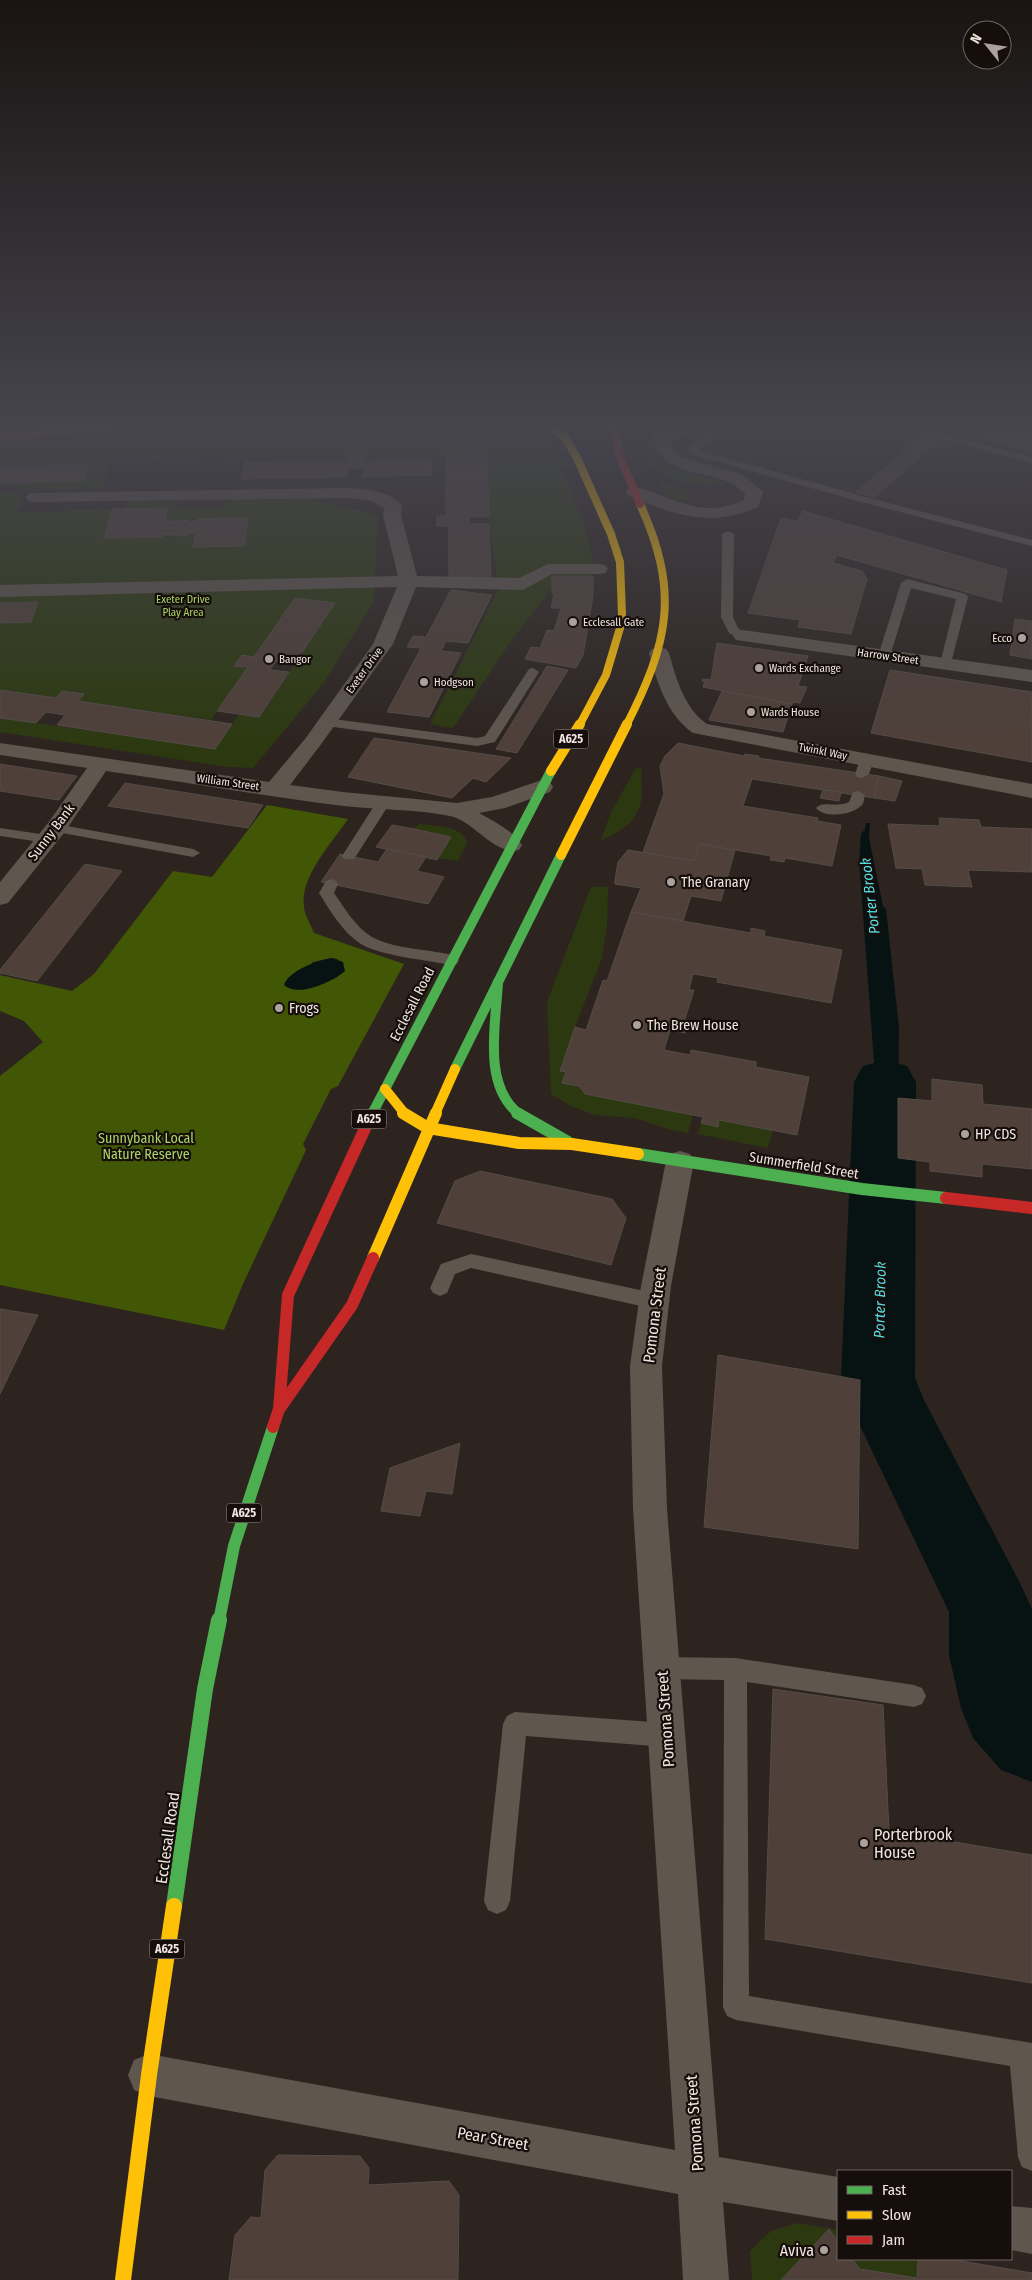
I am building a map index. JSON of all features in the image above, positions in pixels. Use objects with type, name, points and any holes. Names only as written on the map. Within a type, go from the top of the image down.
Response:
[{"type":"main road","name":"Ecclesall Road","points":[[123,2280],[149,2075],[204,1689],[234,1546],[279,1409],[288,1295],[354,1150],[451,960],[542,787],[589,710],[602,684],[614,651],[622,614],[620,562],[610,532]]},
{"type":"main road","name":"Ecclesall Road","points":[[279,1409],[352,1305],[455,1068],[644,688],[659,653],[666,617],[664,574],[660,552],[653,532]]},
{"type":"main road","name":"Ecclesall Road","points":[[498,982],[498,1086]]},
{"type":"main road","name":"Summerfield Street","points":[[498,1086],[503,1098],[518,1112],[572,1144]]},
{"type":"main road","name":"Summerfield Street","points":[[385,1089],[399,1112],[428,1128],[519,1143],[572,1144],[862,1189],[1032,1208]]},
{"type":"street","points":[[396,532],[408,582]]},
{"type":"street","points":[[0,591],[408,582],[523,584],[548,569],[599,569]]},
{"type":"street","name":"Exeter Drive","points":[[276,789],[383,644],[408,582]]},
{"type":"street","name":"Harrow Street","points":[[743,636],[1032,676]]},
{"type":"street","name":"Twinkl Way","points":[[659,653],[665,674],[686,717],[695,726],[710,732],[828,751],[864,767],[1032,791]]},
{"type":"street","name":"William Street","points":[[0,749],[276,789],[383,803],[458,810],[498,803],[542,787]]},
{"type":"street","name":"Sunny Bank","points":[[0,898],[51,833],[101,764]]},
{"type":"street","name":"William Street","points":[[458,810],[488,827],[511,845]]},
{"type":"street","name":"Pomona Street","points":[[680,1161],[654,1302],[646,1366],[650,1509],[706,2280]]},
{"type":"street","name":"Pear Street","points":[[149,2075],[698,2176],[837,2199]]},
{"type":"street","points":[[1012,2228],[1032,2231]]},
{"type":"lane","points":[[991,532],[1032,543]]},
{"type":"lane","points":[[728,534],[727,617],[733,630],[743,636]]},
{"type":"lane","points":[[884,656],[907,583],[962,597],[946,664]]},
{"type":"lane","points":[[326,722],[477,742],[490,739],[533,672]]},
{"type":"lane","points":[[823,808],[849,810],[856,804],[858,795]]},
{"type":"lane","points":[[349,856],[383,803]]},
{"type":"lane","points":[[0,832],[51,833],[193,853]]},
{"type":"lane","points":[[331,884],[326,893],[329,899],[350,926],[366,940],[390,948],[451,960]]},
{"type":"lane","points":[[440,1288],[448,1269],[471,1261],[654,1302]]},
{"type":"lane","points":[[661,1668],[735,1668],[914,1696]]},
{"type":"lane","points":[[735,1668],[736,2006],[1028,2055],[1032,2156]]},
{"type":"lane","points":[[497,1900],[515,1724],[666,1734]]},
{"type":"green space","name":"Exeter Drive Play Area","points":[[0,532],[106,532],[105,538],[162,537],[163,534],[186,536],[187,533],[196,533],[193,547],[243,546],[219,532],[377,532],[374,602],[323,684],[253,768],[227,767],[0,732],[0,718],[215,748],[239,714],[260,717],[335,603],[295,598],[254,657],[242,655],[234,665],[248,667],[211,720],[78,701],[83,694],[56,698],[0,690],[0,623],[31,622],[38,602],[0,603]]},
{"type":"green space","points":[[491,532],[586,532],[593,576],[552,576],[552,588],[511,641],[453,728],[430,724],[498,590]]},
{"type":"green space","points":[[636,768],[642,769],[642,793],[638,810],[629,823],[617,833],[601,840],[611,812]]},
{"type":"green space","name":"Sunnybank Local Nature Reserve","points":[[267,805],[348,819],[309,877],[304,903],[307,917],[314,933],[404,964],[338,1086],[331,1089],[303,1144],[306,1150],[243,1284],[224,1330],[0,1285],[0,1076],[43,1042],[24,1021],[0,1011],[0,975],[72,991],[94,974],[173,871],[212,877]],"holes":[[[332,958],[338,959],[338,977],[306,989],[312,962]]]},
{"type":"green space","points":[[419,824],[440,826],[460,833],[467,843],[458,861],[438,858],[451,837],[414,829]]},
{"type":"green space","points":[[591,887],[608,887],[607,926],[602,958],[575,1027],[566,1072],[585,1094],[693,1115],[688,1133],[671,1130],[635,1118],[595,1115],[571,1106],[551,1094],[547,1002]]},
{"type":"green space","points":[[719,1120],[773,1130],[768,1148],[698,1134],[701,1123],[717,1126]]},
{"type":"green space","points":[[797,2223],[837,2230],[837,2240],[829,2229],[781,2280],[752,2280],[750,2251],[771,2231]]},
{"type":"green space","points":[[853,2260],[918,2260],[917,2278],[860,2269]]},
{"type":"water","points":[[866,823],[870,823],[869,838],[883,906],[886,909],[899,1028],[897,1174],[867,1170],[874,1062],[859,861],[861,834],[865,829]]},
{"type":"water","points":[[332,958],[343,962],[345,971],[332,980],[315,987],[298,990],[290,989],[284,985],[291,975],[297,971],[319,961]]},
{"type":"water","points":[[865,1220],[900,1225],[898,1347],[861,1342]]},
{"type":"building","points":[[106,532],[246,532],[244,546],[193,547],[196,533],[187,533],[187,536],[163,534],[162,537],[104,538]]},
{"type":"building","points":[[449,532],[489,532],[491,578],[449,578]]},
{"type":"building","points":[[776,532],[877,532],[1007,570],[1001,602],[837,555],[833,563],[862,571],[867,579],[851,634],[798,627],[800,620],[748,613]]},
{"type":"building","name":"Ecclesall Gate","points":[[552,576],[593,576],[593,596],[583,655],[576,668],[525,659],[531,647],[540,648],[547,630],[554,631],[561,608],[551,608],[554,594],[552,594]]},
{"type":"building","name":"Hodgson","points":[[451,590],[492,595],[468,643],[446,641],[441,651],[461,653],[429,717],[387,712],[421,648],[407,647],[413,636],[426,637]]},
{"type":"building","name":"Bangor","points":[[295,598],[335,603],[295,663],[276,661],[270,670],[289,672],[259,717],[217,711],[248,667],[234,666],[242,655],[254,657]]},
{"type":"building","points":[[38,602],[31,622],[0,623],[0,603]]},
{"type":"building","name":"Ecco","points":[[1015,619],[1032,621],[1032,659],[1010,655]]},
{"type":"building","name":"Wards Exchange","points":[[717,643],[808,656],[798,686],[807,687],[800,703],[793,702],[792,704],[703,687],[705,681],[702,681],[703,679],[711,680]]},
{"type":"building","points":[[547,666],[568,670],[517,753],[496,749]]},
{"type":"building","points":[[890,670],[1032,692],[1032,762],[871,733]]},
{"type":"building","points":[[0,690],[56,698],[62,691],[84,694],[78,701],[232,724],[215,749],[57,725],[65,715],[46,712],[36,723],[0,718]]},
{"type":"building","name":"Wards House","points":[[722,691],[792,704],[783,732],[709,720]]},
{"type":"building","points":[[374,738],[511,758],[486,782],[473,778],[452,798],[348,777]]},
{"type":"building","points":[[678,743],[744,756],[745,754],[759,756],[758,758],[879,776],[874,798],[752,779],[743,806],[818,818],[817,821],[841,825],[832,866],[785,858],[784,862],[770,860],[771,856],[699,844],[694,861],[643,852],[664,794],[660,766],[665,756]]},
{"type":"building","points":[[0,764],[77,776],[59,800],[0,791]]},
{"type":"building","points":[[879,776],[902,781],[895,801],[874,798]]},
{"type":"building","points":[[125,783],[263,805],[248,828],[108,806]]},
{"type":"building","points":[[823,790],[841,792],[839,801],[820,798]]},
{"type":"building","points":[[939,818],[979,820],[981,827],[1032,829],[1032,872],[968,870],[972,887],[925,885],[922,869],[896,868],[888,824],[940,826]]},
{"type":"building","points":[[392,825],[451,837],[437,860],[376,847]]},
{"type":"building","name":"The Granary","points":[[699,844],[735,850],[721,901],[691,896],[683,921],[631,912],[641,888],[615,884],[618,862],[628,850],[694,861]]},
{"type":"building","points":[[387,849],[426,857],[417,871],[444,877],[428,904],[321,882],[340,854],[378,862]]},
{"type":"building","points":[[85,864],[122,871],[37,981],[0,973],[0,970]]},
{"type":"building","name":"The Brew House","points":[[631,912],[751,933],[751,928],[765,931],[764,936],[842,950],[831,1003],[717,982],[718,978],[693,974],[689,990],[694,990],[684,1022],[688,1023],[685,1033],[670,1030],[664,1050],[690,1055],[691,1050],[756,1062],[756,1067],[809,1077],[797,1135],[719,1120],[718,1127],[701,1123],[703,1117],[585,1094],[579,1086],[562,1083],[566,1072],[560,1071],[575,1027],[586,1030],[603,980],[607,981]]},
{"type":"building","name":"HP CDS","points":[[932,1079],[982,1085],[983,1104],[1032,1109],[1032,1169],[982,1164],[982,1177],[930,1171],[930,1162],[898,1158],[898,1098],[932,1101]]},
{"type":"building","points":[[480,1171],[612,1199],[626,1218],[611,1265],[437,1223],[455,1181]]},
{"type":"building","points":[[0,1309],[38,1315],[0,1394]]},
{"type":"building","points":[[718,1355],[860,1380],[858,1549],[704,1527]]},
{"type":"building","points":[[460,1443],[452,1494],[426,1491],[420,1516],[381,1511],[390,1468]]},
{"type":"building","name":"Porterbrook House","points":[[773,1689],[883,1705],[889,1831],[1032,1855],[1032,1983],[765,1939]]},
{"type":"building","points":[[278,2155],[360,2156],[369,2168],[368,2185],[449,2181],[459,2195],[458,2280],[229,2280],[235,2235],[251,2217],[261,2218],[265,2170]]},
{"type":"building","name":"Aviva","points":[[829,2229],[837,2240],[837,2260],[853,2260],[860,2269],[917,2278],[918,2260],[956,2260],[1032,2273],[1032,2280],[781,2280]]},
{"type":"waterway","name":"Porter Brook","points":[[885,1082],[878,1378],[889,1407],[991,1610],[991,1655],[1004,1708],[1032,1739]]},
{"type":"traffic: fast","points":[[368,1122],[551,771]]},
{"type":"traffic: fast","points":[[455,1069],[561,855]]},
{"type":"traffic: fast","points":[[498,982],[495,1061],[499,1090],[504,1100],[517,1113],[568,1142]]},
{"type":"traffic: fast","points":[[638,1154],[862,1189],[946,1198]]},
{"type":"traffic: fast","points":[[174,1906],[205,1689],[234,1546],[273,1427]]},
{"type":"traffic: slow","points":[[551,771],[589,710],[606,675],[620,628],[622,614],[620,562],[610,532]]},
{"type":"traffic: slow","points":[[561,855],[641,695],[656,659],[665,622],[666,603],[662,565],[652,532]]},
{"type":"traffic: slow","points":[[373,1258],[455,1069]]},
{"type":"traffic: slow","points":[[385,1089],[403,1113],[428,1128],[519,1143],[572,1144],[638,1154]]},
{"type":"traffic: slow","points":[[123,2280],[149,2075],[174,1906]]},
{"type":"traffic: jam","points":[[273,1427],[279,1409],[288,1295],[368,1122]]},
{"type":"traffic: jam","points":[[946,1198],[1032,1208]]},
{"type":"traffic: jam","points":[[280,1408],[352,1305],[373,1258]]},
{"type":"place","name":"Ecclesall Gate","points":[[573,622]]},
{"type":"place","name":"Ecco","points":[[1022,638]]},
{"type":"place","name":"Bangor","points":[[269,659]]},
{"type":"place","name":"Wards Exchange","points":[[759,668]]},
{"type":"place","name":"Hodgson","points":[[424,682]]},
{"type":"place","name":"Wards House","points":[[751,712]]},
{"type":"place","name":"The Granary","points":[[671,882]]},
{"type":"place","name":"Frogs","points":[[279,1008]]},
{"type":"place","name":"The Brew House","points":[[637,1025]]},
{"type":"place","name":"HP CDS","points":[[965,1134]]},
{"type":"place","name":"Porterbrook House","points":[[864,1843]]},
{"type":"place","name":"Aviva","points":[[824,2250]]}]
